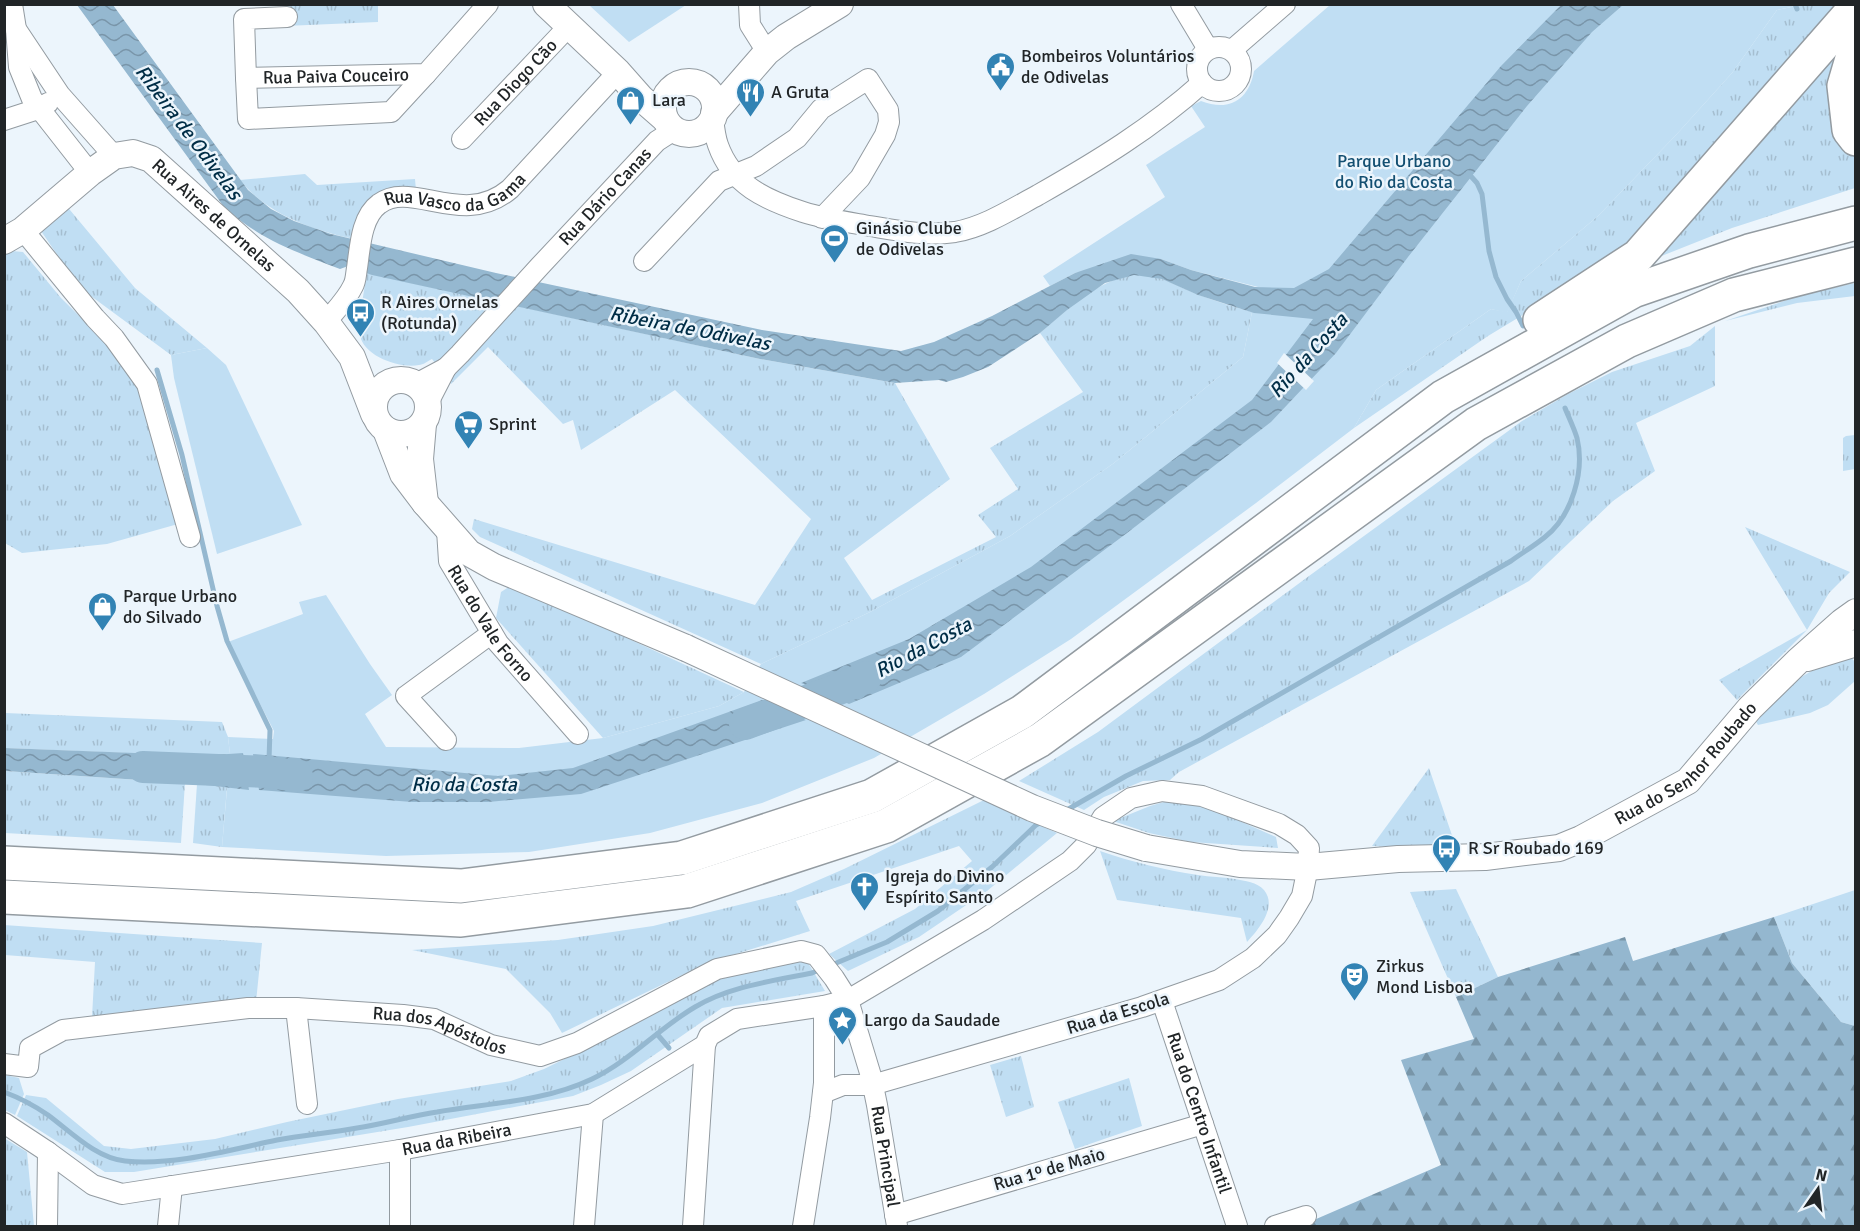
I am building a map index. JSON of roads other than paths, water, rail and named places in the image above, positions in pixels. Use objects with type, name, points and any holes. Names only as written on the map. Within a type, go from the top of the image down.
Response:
[{"type":"highway","points":[[4,863],[461,886],[682,858],[872,796],[1022,712],[1443,397],[1513,338],[1638,256],[1856,7]]},
{"type":"highway","points":[[1856,45],[1844,86],[1849,130],[1856,138]]},
{"type":"highway","points":[[1443,397],[1633,291],[1749,251],[1856,223]]},
{"type":"highway","points":[[4,897],[461,920],[687,891],[886,826],[1040,740],[1476,424],[1627,341],[1734,295],[1856,264]]},
{"type":"street","points":[[12,4],[10,31],[16,45],[19,67],[32,99],[90,173]]},
{"type":"street","name":"Rua Paiva Couceiro","points":[[287,17],[244,19],[248,118],[392,112],[488,4]]},
{"type":"street","points":[[546,4],[618,72],[641,98],[670,125],[684,134],[699,132],[705,128],[767,52],[786,37],[840,4]]},
{"type":"street","points":[[750,4],[750,25],[767,52]]},
{"type":"street","points":[[1181,4],[1208,49]]},
{"type":"street","points":[[1232,50],[1285,4]]},
{"type":"street","name":"Rua Diogo Cão","points":[[462,139],[569,26]]},
{"type":"street","points":[[10,31],[60,95],[114,156],[14,236],[114,338],[147,384],[190,537]]},
{"type":"street","points":[[1220,46],[1232,50],[1241,65],[1238,81],[1231,87],[1219,91],[1207,87],[1202,83],[1197,69],[1202,54],[1208,49],[1220,46]]},
{"type":"street","points":[[618,72],[639,80],[685,83],[725,81],[749,72]]},
{"type":"street","name":"Rua Vasco da Gama","points":[[326,322],[354,284],[366,222],[379,203],[388,198],[401,197],[456,206],[471,206],[501,197],[618,72]]},
{"type":"street","name":"Rua Paiva Couceiro","points":[[246,78],[426,74]]},
{"type":"street","points":[[644,261],[719,181],[756,166],[797,138],[821,109],[868,79],[888,110],[889,122],[885,135],[860,178],[822,218]]},
{"type":"street","points":[[670,125],[663,105],[669,91],[685,83],[697,83],[709,92],[715,106],[717,143],[734,175],[751,188],[776,203],[822,218],[930,235],[958,231],[990,220],[1018,206],[1154,123],[1202,83]]},
{"type":"street","points":[[4,120],[38,109],[60,95]]},
{"type":"street","name":"Rua Dário Canas","points":[[415,398],[446,368],[670,125]]},
{"type":"street","name":"Rua Aires de Ornelas","points":[[114,156],[133,153],[151,159],[298,291],[326,322]]},
{"type":"street","points":[[326,322],[352,357],[402,474],[447,530]]},
{"type":"street","points":[[352,357],[415,398]]},
{"type":"street","points":[[384,386],[415,398],[415,430],[405,434],[395,434],[380,422],[373,403],[377,393],[384,386]]},
{"type":"street","points":[[415,398],[425,503]]},
{"type":"street","name":"Rua do Vale Forno","points":[[447,530],[449,561],[498,643],[578,734]]},
{"type":"street","name":"Rua do Senhor Roubado","points":[[447,530],[469,553],[494,567],[686,648],[1032,808],[1146,848],[1240,864],[1308,867],[1398,859],[1485,857],[1559,848],[1581,839],[1688,781],[1750,708],[1798,661],[1856,612]]},
{"type":"street","points":[[446,740],[406,696],[492,633]]},
{"type":"street","name":"Rua do Senhor Roubado","points":[[1798,661],[1856,643]]},
{"type":"street","name":"Rua da Ribeira","points":[[4,1123],[93,1185],[122,1194],[400,1150],[593,1114],[705,1045],[709,1036],[737,1019],[824,1006],[848,1000],[983,920],[1070,861],[1086,845],[1103,817],[1131,798],[1162,791],[1202,796],[1279,824],[1297,835],[1309,848],[1308,867]]},
{"type":"street","name":"Rua da Escola","points":[[823,1093],[843,1085],[872,1085],[1162,1001],[1219,981],[1253,958],[1277,935],[1302,896],[1308,867]]},
{"type":"street","name":"Rua dos Apóstolos","points":[[4,1064],[28,1067],[30,1048],[63,1030],[248,1008],[296,1008],[434,1019],[491,1045],[540,1056],[577,1043],[717,969],[801,951],[816,955],[848,1000]]},
{"type":"street","name":"Rua Principal","points":[[848,1000],[877,1105],[896,1221]]},
{"type":"street","name":"Rua do Centro Infantil","points":[[1162,1001],[1237,1227]]},
{"type":"street","points":[[803,1227],[823,1093],[824,1006]]},
{"type":"street","points":[[296,1008],[307,1104]]},
{"type":"street","points":[[693,1227],[705,1045]]},
{"type":"street","points":[[584,1227],[593,1114]]},
{"type":"street","name":"Rua 1º de Maio","points":[[896,1221],[1203,1124]]},
{"type":"street","points":[[400,1150],[400,1227]]},
{"type":"street","points":[[47,1227],[48,1152]]},
{"type":"street","points":[[168,1227],[172,1186]]},
{"type":"street","points":[[1275,1227],[1306,1216]]},
{"type":"water","name":"Ribeira de Odivelas","points":[[77,5],[113,5],[248,190],[271,209],[294,221],[331,234],[496,273],[762,330],[901,351],[934,342],[992,316],[1075,273],[1131,254],[1161,259],[1191,270],[1255,287],[1294,288],[1329,269],[1501,66],[1561,5],[1623,5],[1592,32],[1527,106],[1336,353],[1271,422],[961,657],[849,704],[801,683],[909,639],[1031,567],[1252,400],[1313,319],[1254,313],[1198,295],[1162,279],[1134,275],[1105,283],[1040,333],[988,367],[946,382],[939,380],[895,383],[760,359],[372,275],[366,273],[364,268],[351,265],[340,269],[293,251],[265,237],[224,207]]},
{"type":"water","points":[[762,700],[806,720],[581,794],[488,802],[412,802],[259,790],[253,754],[498,776],[573,768]]},
{"type":"water","points":[[5,748],[187,755],[185,783],[5,771]]},
{"type":"water","points":[[243,753],[249,790],[197,784],[199,756]]},
{"type":"waterway","points":[[1795,4],[1797,9]]},
{"type":"waterway","points":[[1468,173],[1477,183],[1482,194],[1489,251],[1496,277],[1523,326]]},
{"type":"waterway","points":[[157,370],[182,455],[227,641],[270,730],[269,760]]},
{"type":"waterway","points":[[1065,811],[1126,776],[1202,739],[1511,561],[1545,537],[1563,517],[1578,478],[1577,438],[1565,408]]},
{"type":"waterway","name":"Rio da Costa","points":[[745,724],[866,677]]},
{"type":"waterway","name":"Rio da Costa","points":[[143,767],[268,772],[297,776]]},
{"type":"waterway","points":[[829,966],[887,942],[938,911],[1043,821]]},
{"type":"waterway","points":[[4,1092],[38,1108],[94,1150],[114,1159],[144,1162],[182,1159],[277,1140],[347,1130],[555,1093],[606,1072],[682,1015],[708,1000],[737,989],[812,973],[821,969]]},
{"type":"waterway","points":[[657,1034],[669,1048]]},
{"type":"place","name":"Bombeiros Voluntários de Odivelas","points":[[1000,92]]},
{"type":"place","name":"A Gruta","points":[[750,118]]},
{"type":"place","name":"Lara","points":[[631,126]]},
{"type":"place","name":"Ginásio Clube de Odivelas","points":[[835,264]]},
{"type":"place","name":"R Aires Ornelas (Rotunda)","points":[[360,338]]},
{"type":"place","name":"Sprint","points":[[468,450]]},
{"type":"place","name":"Parque Urbano do Silvado","points":[[102,632]]},
{"type":"place","name":"R Sr Roubado 169","points":[[1447,874]]},
{"type":"place","name":"Igreja do Divino Espírito Santo","points":[[864,912]]},
{"type":"place","name":"Zirkus Mond Lisboa","points":[[1355,1002]]},
{"type":"place","name":"Largo da Saudade","points":[[843,1046]]},
{"type":"park label","name":"Parque Urbano do Rio da Costa","points":[[1394,171]]}]
